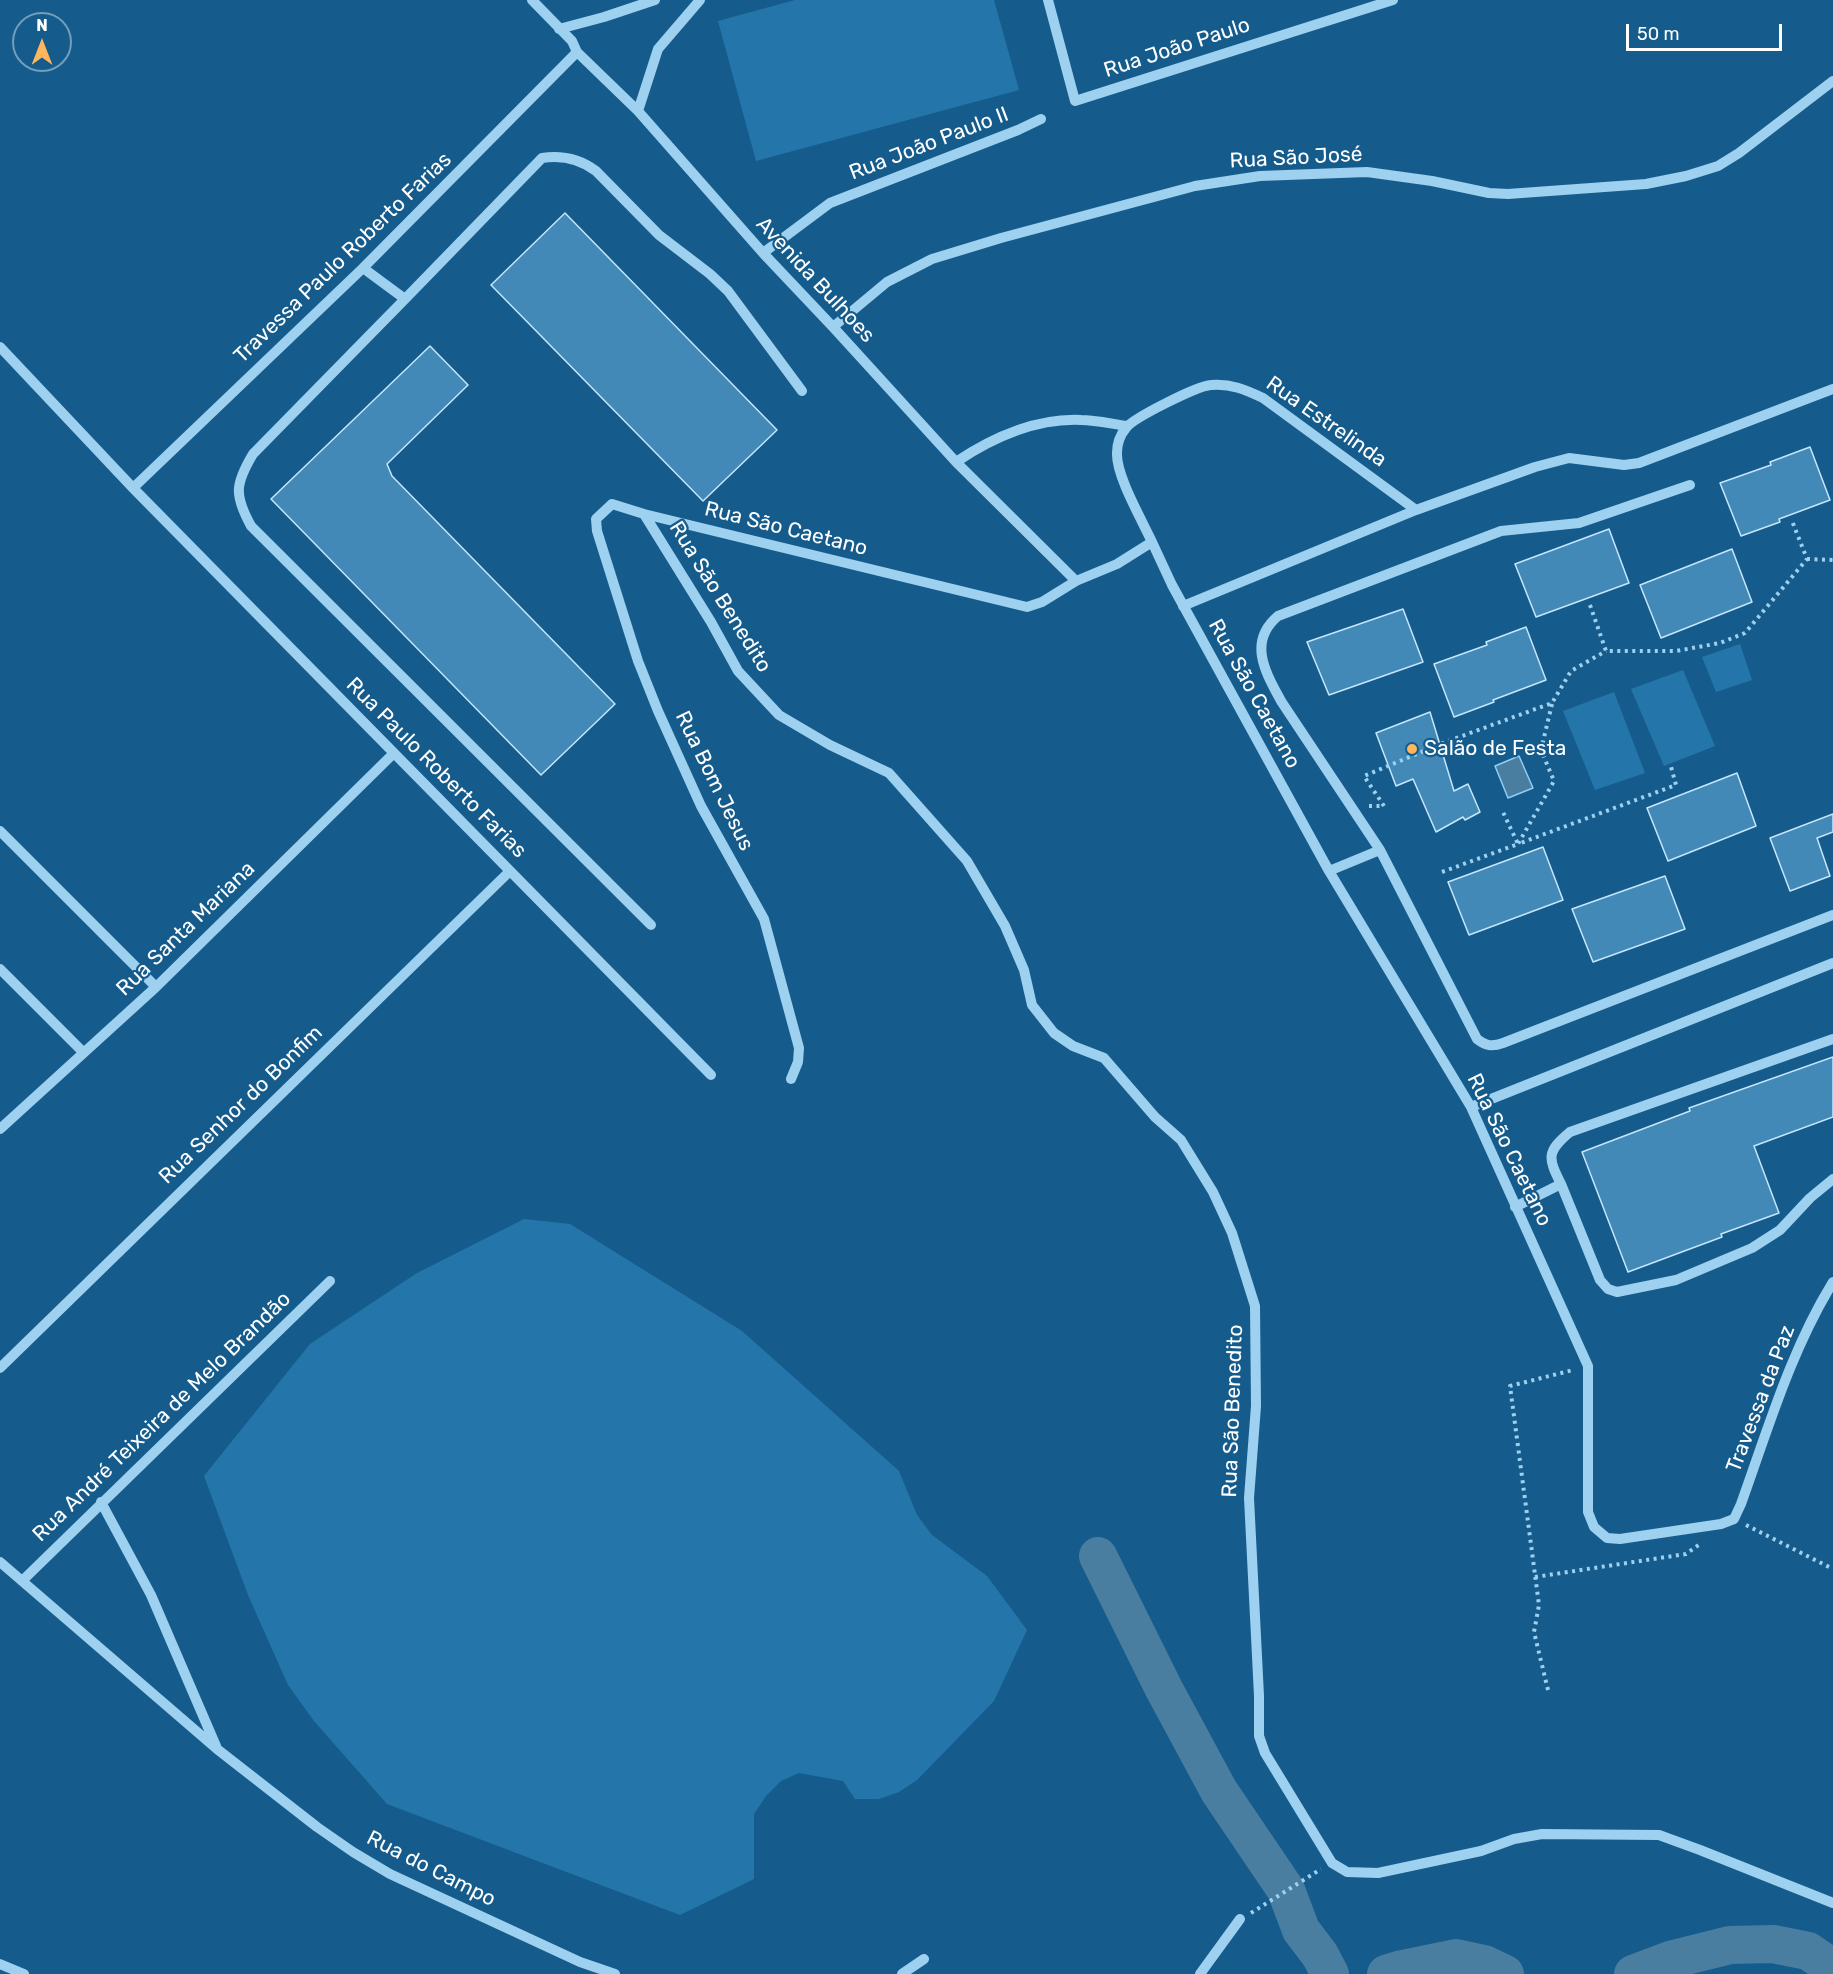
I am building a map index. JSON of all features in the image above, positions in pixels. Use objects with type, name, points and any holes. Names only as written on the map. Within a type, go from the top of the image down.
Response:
[{"type":"street","name":"Avenida Bulhoes","points":[[532,0],[572,41],[577,52],[638,111],[763,253],[956,462],[1076,581]]},
{"type":"street","points":[[559,28],[604,17],[655,0]]},
{"type":"street","points":[[638,111],[658,49],[700,0]]},
{"type":"street","name":"Rua João Paulo","points":[[1048,0],[1075,101],[1393,0]]},
{"type":"street","name":"Travessa Paulo Roberto Farias","points":[[133,488],[363,268],[577,52]]},
{"type":"street","name":"Rua São José","points":[[833,327],[887,282],[932,259],[1195,186],[1260,176],[1367,172],[1432,181],[1489,193],[1508,194],[1646,184],[1686,176],[1718,166],[1739,153],[1833,81]]},
{"type":"street","name":"Rua João Paulo II","points":[[763,253],[830,203],[1041,119]]},
{"type":"street","points":[[651,925],[251,526],[241,508],[238,491],[241,474],[253,454],[542,158],[553,156],[584,162],[596,171],[659,235],[710,274],[728,291],[802,391]]},
{"type":"street","points":[[363,268],[405,299]]},
{"type":"street","name":"Rua Paulo Roberto Farias","points":[[0,347],[133,488],[711,1075]]},
{"type":"street","name":"Rua Estrelinda","points":[[1127,426],[1188,391],[1210,385],[1237,386],[1263,398],[1416,510]]},
{"type":"street","points":[[1183,606],[1416,510],[1535,467],[1569,458],[1624,465],[1639,463],[1833,388]]},
{"type":"street","points":[[956,462],[979,447],[1012,432],[1045,424],[1080,420],[1127,426],[1118,440],[1116,454],[1120,471],[1152,542]]},
{"type":"street","points":[[1690,485],[1579,523],[1501,531],[1278,616],[1269,624],[1261,640],[1261,657],[1281,701],[1380,850],[1477,1039],[1486,1046],[1494,1047],[1833,915]]},
{"type":"street","name":"Rua São Caetano","points":[[612,504],[644,514],[1027,607],[1042,602],[1076,581],[1117,564],[1152,542],[1183,606],[1329,871],[1471,1107],[1588,1366]]},
{"type":"street","name":"Rua Bom Jesus","points":[[612,504],[596,519],[597,531],[638,661],[658,711],[701,806],[764,919],[799,1048],[798,1062],[791,1079]]},
{"type":"street","name":"Rua São Benedito","points":[[644,514],[711,622],[738,671],[779,715],[830,745],[889,773],[967,861],[1005,926],[1024,970],[1032,1005],[1054,1033],[1073,1046],[1104,1058],[1155,1117],[1181,1140],[1213,1192],[1232,1233],[1255,1306],[1256,1406],[1249,1498],[1259,1736],[1265,1753],[1332,1863]]},
{"type":"street","name":"Rua Santa Mariana","points":[[0,1129],[156,987],[394,753]]},
{"type":"street","points":[[0,831],[156,987]]},
{"type":"street","points":[[1329,871],[1380,850]]},
{"type":"street","name":"Rua Senhor do Bonfim","points":[[0,1368],[510,871]]},
{"type":"street","points":[[1471,1107],[1833,963]]},
{"type":"street","points":[[0,969],[83,1052]]},
{"type":"street","points":[[1833,1039],[1570,1132],[1555,1144],[1551,1154],[1551,1162],[1600,1280],[1608,1289],[1617,1292],[1676,1280],[1752,1248],[1780,1230],[1810,1198],[1833,1179]]},
{"type":"street","points":[[1515,1207],[1561,1184]]},
{"type":"street","name":"Rua André Teixeira de Melo Brandão","points":[[22,1581],[330,1281]]},
{"type":"street","name":"Travessa da Paz","points":[[1734,1519],[1792,1367],[1833,1282]]},
{"type":"street","points":[[1588,1366],[1588,1512],[1594,1527],[1607,1538],[1620,1539],[1721,1524],[1734,1519]]},
{"type":"street","name":"Rua do Campo","points":[[101,1502],[151,1595],[217,1749]]},
{"type":"street","name":"Rua do Campo","points":[[0,1562],[217,1749],[317,1827],[353,1852],[390,1874],[580,1962],[615,1974]]},
{"type":"street","points":[[1332,1863],[1347,1872],[1378,1874],[1481,1851],[1514,1839],[1542,1834],[1659,1835],[1833,1903]]},
{"type":"street","points":[[1200,1974],[1240,1919]]},
{"type":"street","points":[[902,1974],[924,1959]]},
{"type":"street","points":[[0,1964],[24,1974]]},
{"type":"path","points":[[1792,521],[1807,560]]},
{"type":"path","points":[[1518,844],[1554,781],[1541,750],[1552,703],[1571,671],[1606,651],[1676,651],[1720,643],[1745,633],[1807,560],[1833,560]]},
{"type":"path","points":[[1590,605],[1606,651]]},
{"type":"path","points":[[1352,807],[1384,806],[1364,776],[1443,743],[1552,703]]},
{"type":"path","points":[[1442,872],[1676,785],[1670,763]]},
{"type":"path","points":[[1502,810],[1518,844]]},
{"type":"path","points":[[1548,1690],[1534,1632],[1539,1605],[1510,1386],[1588,1366]]},
{"type":"path","points":[[1734,1519],[1833,1569]]},
{"type":"path","points":[[1535,1577],[1686,1554],[1705,1540]]},
{"type":"path","points":[[1240,1919],[1332,1863]]},
{"type":"shaded area","points":[[795,0],[994,0],[1019,90],[756,161],[718,21]]},
{"type":"shaded area","points":[[1740,644],[1752,680],[1716,692],[1702,657]]},
{"type":"shaded area","points":[[1683,670],[1715,746],[1664,766],[1631,689]]},
{"type":"shaded area","points":[[1614,692],[1645,773],[1595,790],[1563,711]]},
{"type":"shaded area","points":[[1519,756],[1533,788],[1508,798],[1495,766]]},
{"type":"shaded area","points":[[524,1219],[570,1224],[742,1331],[899,1471],[917,1515],[932,1535],[987,1576],[1027,1630],[994,1701],[917,1780],[899,1792],[879,1799],[855,1799],[843,1781],[799,1773],[781,1781],[766,1796],[754,1814],[754,1879],[680,1915],[387,1804],[314,1721],[288,1685],[248,1595],[204,1476],[310,1344],[417,1273]]},
{"type":"building","points":[[565,213],[777,430],[703,501],[491,285]]},
{"type":"building","points":[[430,346],[468,385],[387,464],[392,476],[615,704],[541,775],[271,499]]},
{"type":"building","points":[[1810,447],[1830,500],[1741,536],[1720,483],[1771,465],[1770,462]]},
{"type":"building","points":[[1609,529],[1629,583],[1536,617],[1515,564]]},
{"type":"building","points":[[1732,549],[1752,602],[1661,638],[1640,585]]},
{"type":"building","points":[[1403,609],[1423,662],[1329,695],[1307,642]]},
{"type":"building","points":[[1526,627],[1546,680],[1454,717],[1434,664],[1487,645],[1486,642]]},
{"type":"building","points":[[1430,712],[1454,791],[1468,784],[1480,812],[1465,820],[1463,817],[1436,832],[1413,779],[1396,786],[1376,733]]},
{"type":"building","points":[[1737,773],[1756,826],[1668,861],[1647,808]]},
{"type":"building","points":[[1833,814],[1833,832],[1817,838],[1830,876],[1790,891],[1770,838]]},
{"type":"building","points":[[1543,847],[1563,900],[1469,935],[1448,882]]},
{"type":"building","points":[[1665,876],[1685,929],[1593,962],[1572,909]]},
{"type":"building","points":[[1833,1057],[1833,1117],[1754,1146],[1779,1213],[1628,1272],[1582,1152],[1690,1111],[1689,1108]]},
{"type":"waterway","points":[[1098,1556],[1164,1689],[1219,1791],[1286,1890],[1301,1930],[1320,1955],[1330,1974]]},
{"type":"waterway","points":[[1633,1974],[1670,1960],[1730,1945],[1773,1944],[1808,1951],[1833,1968]]},
{"type":"waterway","points":[[1386,1974],[1456,1958],[1484,1964],[1505,1974]]},
{"type":"place","name":"Salão de Festa","points":[[1412,749]]}]
